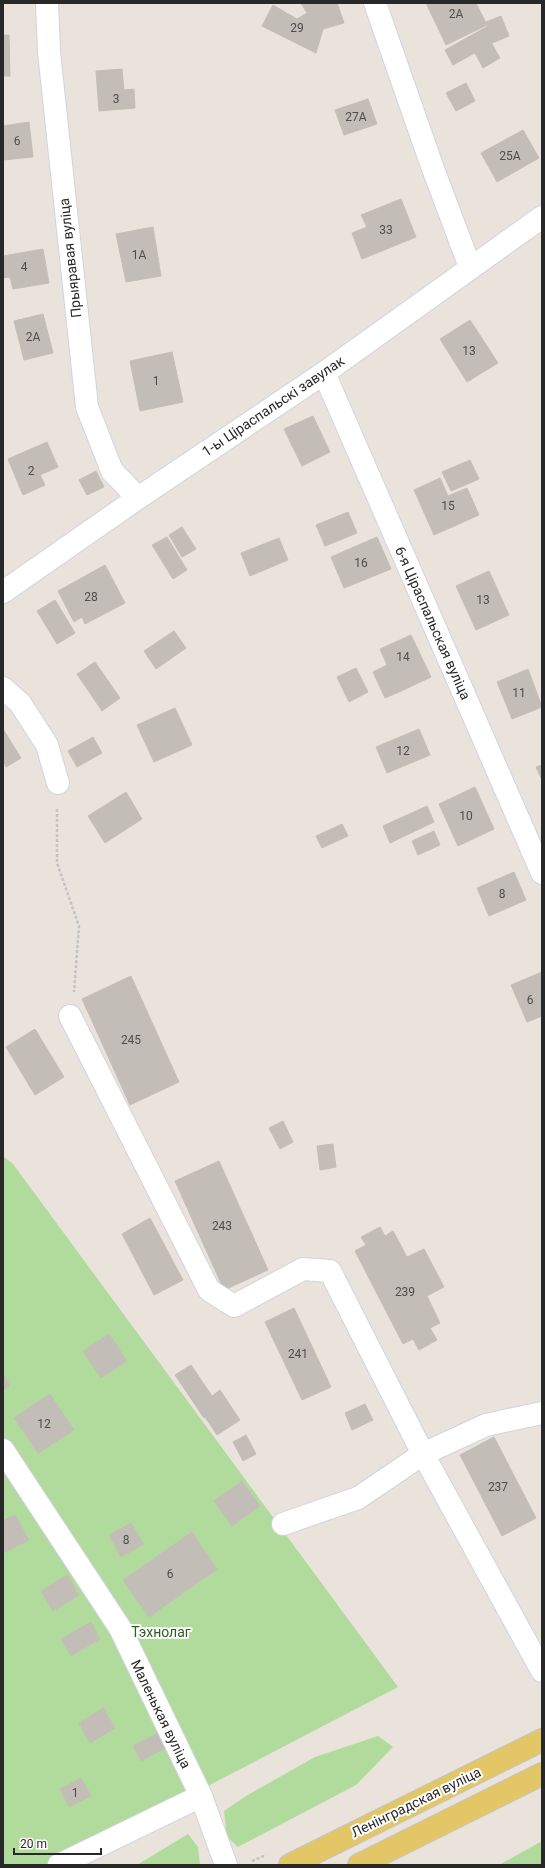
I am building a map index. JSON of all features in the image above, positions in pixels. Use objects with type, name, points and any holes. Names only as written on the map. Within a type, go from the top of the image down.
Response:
[{"type":"main road","name":"Ленінградская вуліца","points":[[290,1865],[542,1740]]},
{"type":"main road","points":[[359,1865],[542,1774]]},
{"type":"street","name":"Прыяравая вуліца","points":[[48,3],[49,52],[87,407],[112,471],[138,498]]},
{"type":"street","points":[[375,3],[432,166],[470,267]]},
{"type":"street","name":"1-ы Ціраспальскі завулак","points":[[3,592],[138,498],[324,373],[470,267],[542,217]]},
{"type":"street","name":"6-я Ціраспальская вуліца","points":[[324,373],[542,873]]},
{"type":"street","points":[[3,688],[20,703],[47,745],[58,783]]},
{"type":"street","points":[[70,1016],[209,1290],[234,1306],[303,1268],[330,1271],[423,1454],[542,1671]]},
{"type":"street","points":[[283,1524],[358,1498],[423,1454],[486,1425],[542,1413]]},
{"type":"street","name":"Маленькая вуліца","points":[[3,1450],[120,1628],[201,1796],[226,1865]]},
{"type":"street","points":[[59,1865],[201,1796]]},
{"type":"path","points":[[58,783],[57,863],[79,926],[76,979],[70,1016]]},
{"type":"green space","name":"Тэхнолаг","points":[[3,1156],[13,1164],[398,1687],[56,1865],[3,1865]]},
{"type":"green space","points":[[378,1736],[393,1747],[356,1785],[238,1847],[227,1837],[224,1811],[246,1796],[315,1757]]},
{"type":"green space","points":[[188,1834],[198,1847],[200,1865],[137,1865]]},
{"type":"green space","points":[[542,1841],[542,1865],[499,1865]]},
{"type":"building","points":[[301,3],[337,3],[344,23],[323,29],[316,53],[262,26],[273,5],[297,19],[307,13]]},
{"type":"building","points":[[426,3],[476,3],[487,25],[446,45]]},
{"type":"building","points":[[501,16],[509,36],[495,42],[486,22]]},
{"type":"building","points":[[497,21],[505,36],[453,65],[445,50]]},
{"type":"building","points":[[3,35],[9,35],[10,76],[3,76]]},
{"type":"building","points":[[492,44],[500,58],[483,68],[475,53]]},
{"type":"building","points":[[122,69],[124,90],[134,89],[135,108],[99,111],[96,71]]},
{"type":"building","points":[[466,83],[475,101],[456,111],[446,93]]},
{"type":"building","points":[[368,99],[377,124],[344,135],[335,110]]},
{"type":"building","points":[[29,122],[33,157],[3,160],[3,126]]},
{"type":"building","points":[[523,130],[539,158],[497,182],[481,153]]},
{"type":"building","points":[[401,199],[416,237],[362,259],[352,233],[367,227],[361,215]]},
{"type":"building","points":[[153,227],[161,276],[126,282],[116,234]]},
{"type":"building","points":[[43,249],[49,283],[13,289],[10,277],[3,278],[3,256]]},
{"type":"building","points":[[43,314],[53,353],[24,360],[14,321]]},
{"type":"building","points":[[470,320],[498,363],[467,382],[440,339]]},
{"type":"building","points":[[172,352],[183,402],[140,411],[130,361]]},
{"type":"building","points":[[313,416],[330,452],[302,466],[284,429]]},
{"type":"building","points":[[47,442],[58,467],[40,475],[45,485],[23,495],[8,459]]},
{"type":"building","points":[[470,460],[479,479],[451,491],[442,472]]},
{"type":"building","points":[[96,471],[104,487],[87,495],[79,480]]},
{"type":"building","points":[[440,478],[448,496],[467,488],[479,515],[434,535],[414,490]]},
{"type":"building","points":[[348,512],[357,533],[325,546],[316,525]]},
{"type":"building","points":[[182,527],[196,549],[182,557],[169,535]]},
{"type":"building","points":[[167,537],[187,570],[173,579],[152,545]]},
{"type":"building","points":[[377,537],[391,569],[344,588],[331,557]]},
{"type":"building","points":[[279,538],[288,560],[250,576],[241,553]]},
{"type":"building","points":[[105,565],[125,603],[85,624],[82,617],[74,622],[58,591]]},
{"type":"building","points":[[489,571],[509,615],[476,630],[456,586]]},
{"type":"building","points":[[55,600],[75,633],[57,644],[37,611]]},
{"type":"building","points":[[174,631],[186,648],[156,669],[144,651]]},
{"type":"building","points":[[411,635],[431,677],[399,692],[380,649]]},
{"type":"building","points":[[95,662],[120,698],[102,711],[77,674]]},
{"type":"building","points":[[387,665],[399,692],[385,698],[373,672]]},
{"type":"building","points":[[356,668],[368,692],[349,702],[337,677]]},
{"type":"building","points":[[528,669],[542,707],[512,719],[497,682]]},
{"type":"building","points":[[175,708],[192,745],[154,762],[137,725]]},
{"type":"building","points":[[3,729],[21,758],[6,767],[3,761]]},
{"type":"building","points":[[419,729],[430,755],[387,773],[376,747]]},
{"type":"building","points":[[93,737],[102,753],[77,767],[68,751]]},
{"type":"building","points":[[542,765],[542,780],[536,767]]},
{"type":"building","points":[[475,787],[494,829],[458,846],[439,804]]},
{"type":"building","points":[[126,792],[142,819],[105,843],[88,816]]},
{"type":"building","points":[[427,806],[434,822],[390,843],[383,826]]},
{"type":"building","points":[[342,824],[348,836],[322,848],[316,836]]},
{"type":"building","points":[[434,831],[440,845],[418,855],[412,841]]},
{"type":"building","points":[[514,872],[526,900],[489,916],[477,888]]},
{"type":"building","points":[[542,972],[542,1016],[527,1022],[511,985]]},
{"type":"building","points":[[131,976],[179,1082],[130,1105],[82,999]]},
{"type":"building","points":[[35,1029],[64,1077],[35,1095],[6,1047]]},
{"type":"building","points":[[283,1121],[293,1142],[280,1149],[269,1128]]},
{"type":"building","points":[[333,1144],[336,1167],[320,1170],[317,1146]]},
{"type":"building","points":[[219,1161],[268,1270],[224,1290],[175,1181]]},
{"type":"building","points":[[150,1218],[183,1280],[154,1295],[122,1234]]},
{"type":"building","points":[[380,1227],[385,1236],[393,1231],[407,1257],[424,1249],[444,1287],[427,1296],[440,1323],[430,1328],[437,1340],[419,1350],[413,1339],[403,1344],[355,1251],[366,1245],[361,1237]]},
{"type":"building","points":[[294,1308],[331,1387],[302,1400],[265,1322]]},
{"type":"building","points":[[109,1334],[127,1361],[101,1378],[83,1351]]},
{"type":"building","points":[[191,1365],[212,1396],[220,1390],[240,1420],[217,1435],[175,1375]]},
{"type":"building","points":[[3,1374],[10,1386],[3,1390]]},
{"type":"building","points":[[50,1394],[74,1430],[38,1453],[14,1418]]},
{"type":"building","points":[[365,1404],[373,1420],[352,1430],[345,1413]]},
{"type":"building","points":[[246,1435],[256,1454],[243,1461],[233,1442]]},
{"type":"building","points":[[494,1437],[536,1518],[502,1536],[460,1455]]},
{"type":"building","points":[[242,1481],[260,1506],[232,1526],[214,1501]]},
{"type":"building","points":[[15,1515],[29,1540],[3,1553],[3,1521]]},
{"type":"building","points":[[131,1523],[144,1544],[121,1557],[109,1535]]},
{"type":"building","points":[[192,1532],[217,1569],[149,1617],[123,1580]]},
{"type":"building","points":[[67,1575],[79,1595],[53,1611],[41,1591]]},
{"type":"building","points":[[91,1622],[100,1639],[71,1656],[61,1639]]},
{"type":"building","points":[[103,1708],[115,1728],[90,1743],[79,1723]]},
{"type":"building","points":[[160,1732],[167,1747],[141,1761],[133,1746]]},
{"type":"building","points":[[81,1778],[91,1796],[69,1807],[60,1789]]}]
